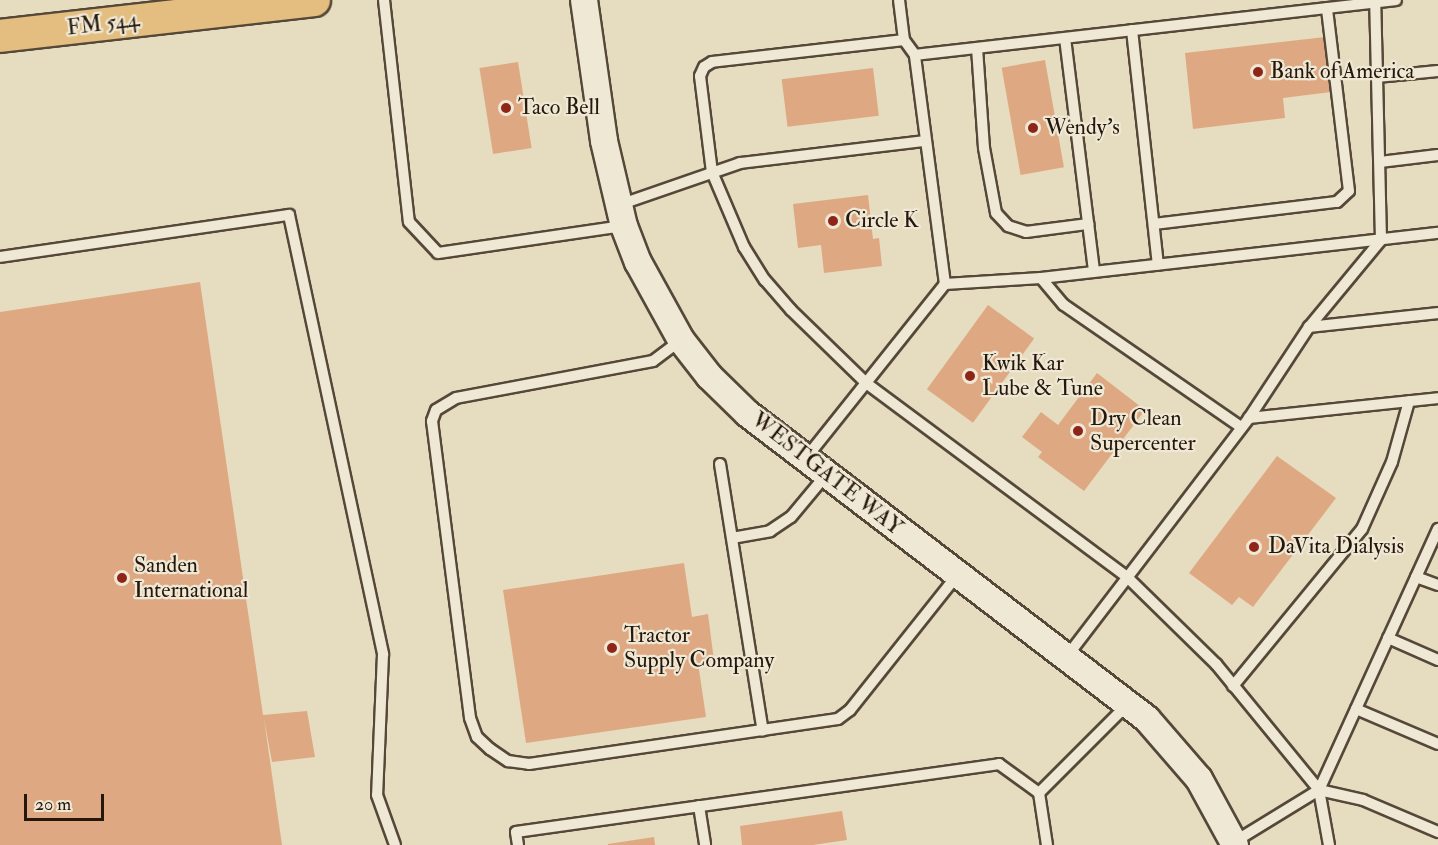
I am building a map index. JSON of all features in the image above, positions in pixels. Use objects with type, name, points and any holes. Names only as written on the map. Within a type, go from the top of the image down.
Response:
[{"type":"main road","name":"FM 544","points":[[0,36],[314,0]]},
{"type":"street","name":"WESTGATE WAY","points":[[584,0],[604,141],[621,215],[638,262],[681,340],[747,414],[1129,703],[1176,749],[1199,779],[1234,843]]},
{"type":"lane","points":[[384,0],[409,222],[438,253],[621,215],[712,172],[772,157],[925,141]]},
{"type":"lane","points":[[804,459],[945,284],[915,55],[904,40],[899,0]]},
{"type":"lane","points":[[915,55],[1396,0]]},
{"type":"lane","points":[[1068,655],[1126,576],[1249,418],[1309,327],[1381,240],[1375,1]]},
{"type":"lane","points":[[1154,224],[1337,202],[1349,190],[1327,8]]},
{"type":"lane","points":[[1132,30],[1158,265]]},
{"type":"lane","points":[[1065,38],[1094,271]]},
{"type":"lane","points":[[904,40],[707,64],[700,76],[712,172],[744,247],[765,280],[866,383],[1126,576],[1233,686],[1319,790],[1329,845]]},
{"type":"lane","points":[[977,48],[984,148],[996,213],[1008,226],[1026,232],[1088,224]]},
{"type":"lane","points":[[1377,77],[1438,71]]},
{"type":"lane","points":[[1380,162],[1438,155]]},
{"type":"lane","points":[[0,257],[289,215],[383,654],[377,795],[395,845]]},
{"type":"lane","points":[[945,284],[1041,278],[1438,233]]},
{"type":"lane","points":[[1041,278],[1064,305],[1241,427]]},
{"type":"lane","points":[[1309,327],[1438,313]]},
{"type":"lane","points":[[681,340],[653,362],[456,398],[436,410],[432,421],[470,718],[477,736],[490,749],[508,761],[528,764],[838,719],[850,710],[958,574]]},
{"type":"lane","points":[[1249,418],[1438,398]]},
{"type":"lane","points":[[1233,686],[1362,530],[1392,462],[1408,401]]},
{"type":"lane","points":[[720,464],[763,731]]},
{"type":"lane","points":[[732,538],[770,531],[791,518],[826,475]]},
{"type":"lane","points":[[1234,843],[1319,790],[1438,529]]},
{"type":"lane","points":[[1416,577],[1438,585]]},
{"type":"lane","points":[[1388,638],[1438,660]]},
{"type":"lane","points":[[1039,793],[1129,703]]},
{"type":"lane","points":[[1356,709],[1438,744]]},
{"type":"lane","points":[[518,845],[516,832],[999,764],[1039,793],[1047,845]]},
{"type":"lane","points":[[1319,790],[1363,800],[1438,832]]},
{"type":"lane","points":[[699,806],[705,845]]},
{"type":"building","name":"Bank of America","points":[[1325,37],[1331,92],[1283,98],[1285,118],[1193,129],[1185,53]]},
{"type":"building","name":"Wendy's","points":[[1045,60],[1064,167],[1021,175],[1002,68]]},
{"type":"building","name":"Taco Bell","points":[[518,62],[532,148],[493,154],[479,68]]},
{"type":"building","points":[[873,68],[879,116],[788,127],[782,79]]},
{"type":"building","name":"Circle K","points":[[868,195],[873,239],[879,238],[882,266],[824,273],[821,245],[798,248],[793,204]]},
{"type":"building","name":"Sanden International","points":[[200,282],[263,715],[307,711],[315,757],[272,762],[264,719],[282,845],[0,845],[0,312]]},
{"type":"building","points":[[988,305],[1034,339],[973,423],[927,389]]},
{"type":"building","name":"Dry Clean Supercenter","points":[[1097,373],[1145,410],[1084,491],[1038,457],[1042,452],[1022,437],[1041,412],[1058,425]]},
{"type":"building","name":"DaVita Dialysis","points":[[1277,456],[1336,498],[1253,607],[1239,597],[1232,605],[1189,573]]},
{"type":"building","name":"Tractor Supply Company","points":[[684,563],[692,617],[708,614],[714,661],[698,663],[706,717],[526,743],[503,590]]},
{"type":"building","points":[[842,811],[847,840],[813,845],[742,845],[740,826]]},
{"type":"building","points":[[654,837],[655,845],[608,845],[608,844]]},
{"type":"place","name":"Bank of America","points":[[1258,72]]},
{"type":"place","name":"Taco Bell","points":[[506,108]]},
{"type":"place","name":"Wendy's","points":[[1033,128]]},
{"type":"place","name":"Circle K","points":[[833,221]]},
{"type":"place","name":"Kwik Kar Lube & Tune","points":[[970,376]]},
{"type":"place","name":"Dry Clean Supercenter","points":[[1078,431]]},
{"type":"place","name":"DaVita Dialysis","points":[[1254,547]]},
{"type":"place","name":"Sanden International","points":[[122,578]]},
{"type":"place","name":"Tractor Supply Company","points":[[612,648]]}]
